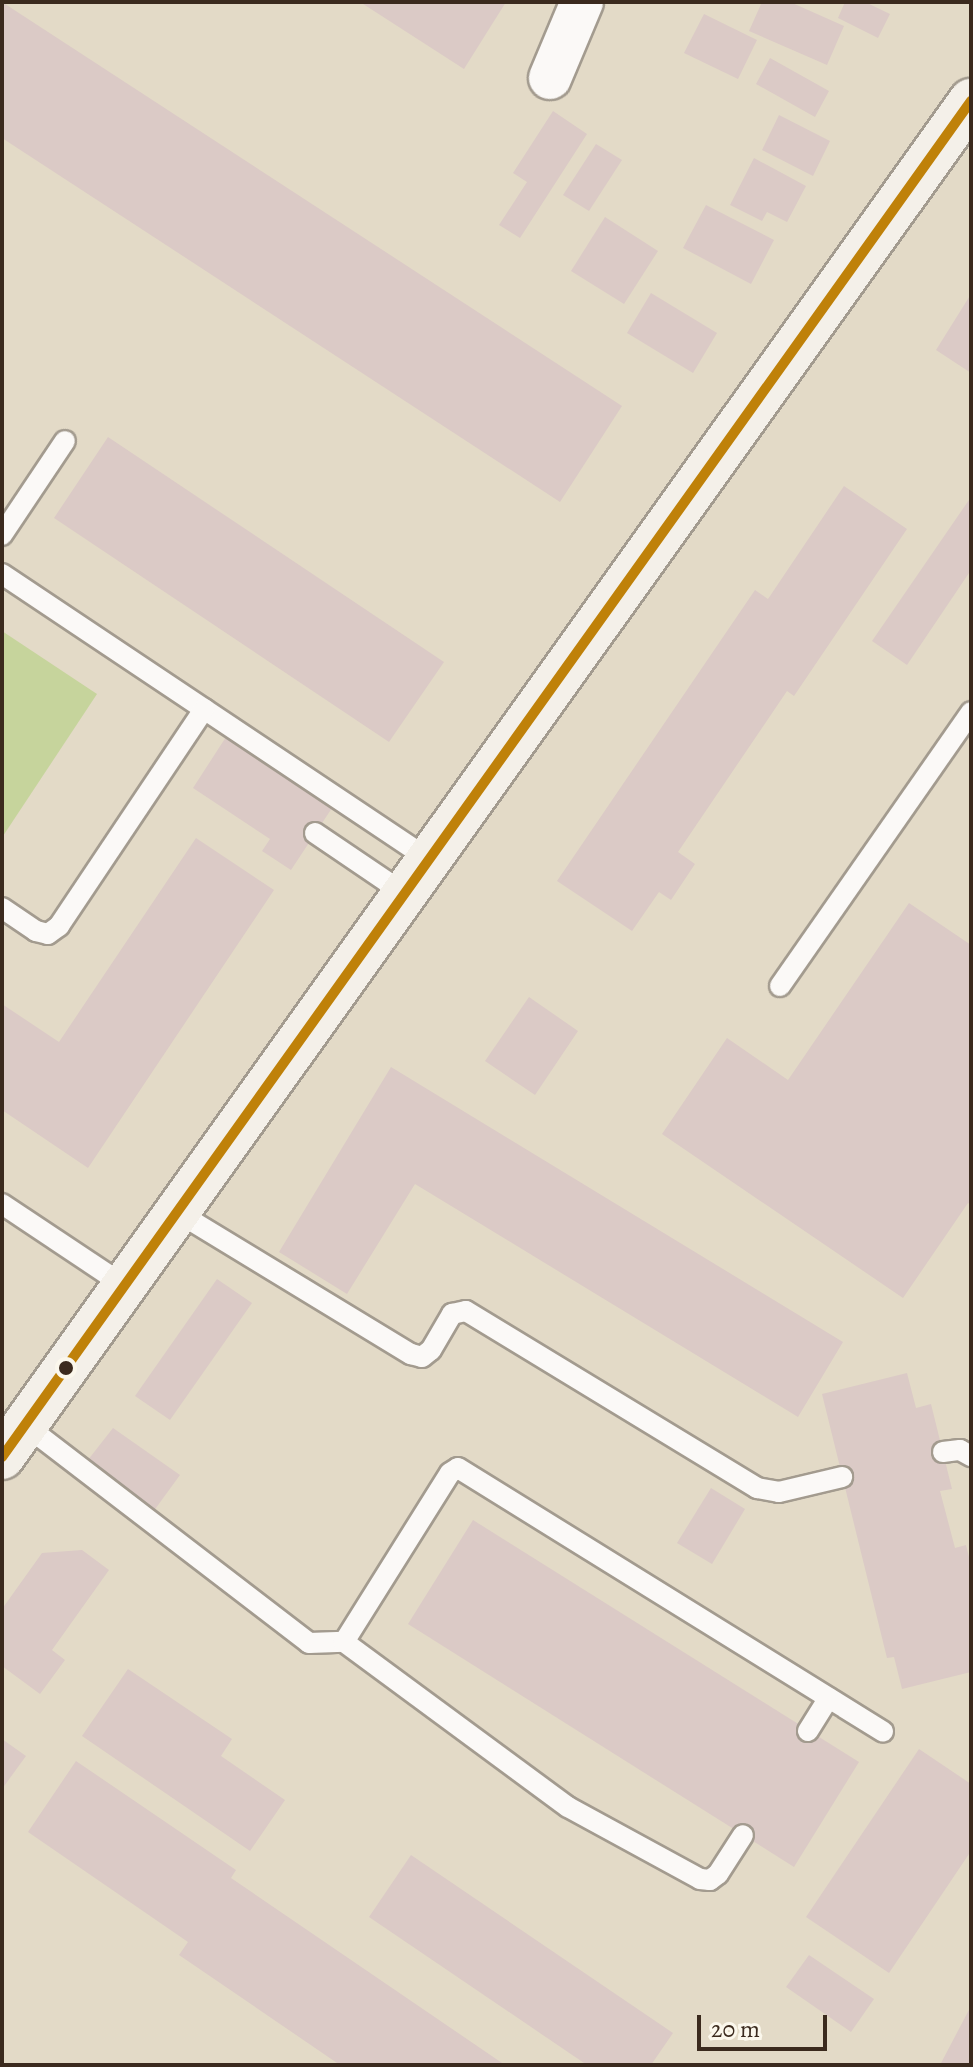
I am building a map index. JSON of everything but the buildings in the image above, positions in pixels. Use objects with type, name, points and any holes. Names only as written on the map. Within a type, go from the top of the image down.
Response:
[{"type":"main road","points":[[13,1441],[967,115]]},
{"type":"street","points":[[550,78],[582,2]]},
{"type":"lane","points":[[2,535],[65,441]]},
{"type":"lane","points":[[2,574],[204,709],[417,877]]},
{"type":"lane","points":[[2,908],[36,931],[48,934],[59,926],[204,709]]},
{"type":"lane","points":[[780,986],[971,712]]},
{"type":"lane","points":[[315,833],[417,877]]},
{"type":"lane","points":[[2,1204],[125,1286]]},
{"type":"lane","points":[[177,1212],[411,1354],[422,1357],[431,1350],[452,1314],[466,1311],[757,1488],[779,1492],[842,1477]]},
{"type":"lane","points":[[13,1441],[309,1643],[344,1642],[568,1807],[700,1879],[710,1880],[718,1874],[743,1835]]},
{"type":"lane","points":[[943,1452],[960,1450],[971,1456]]},
{"type":"lane","points":[[344,1642],[450,1473],[458,1468],[883,1731]]},
{"type":"lane","points":[[808,1731],[829,1698]]},
{"type":"green space","points":[[2,631],[97,694],[3,836],[2,835]]},
{"type":"transit line","points":[[2,1457],[971,101]]}]
